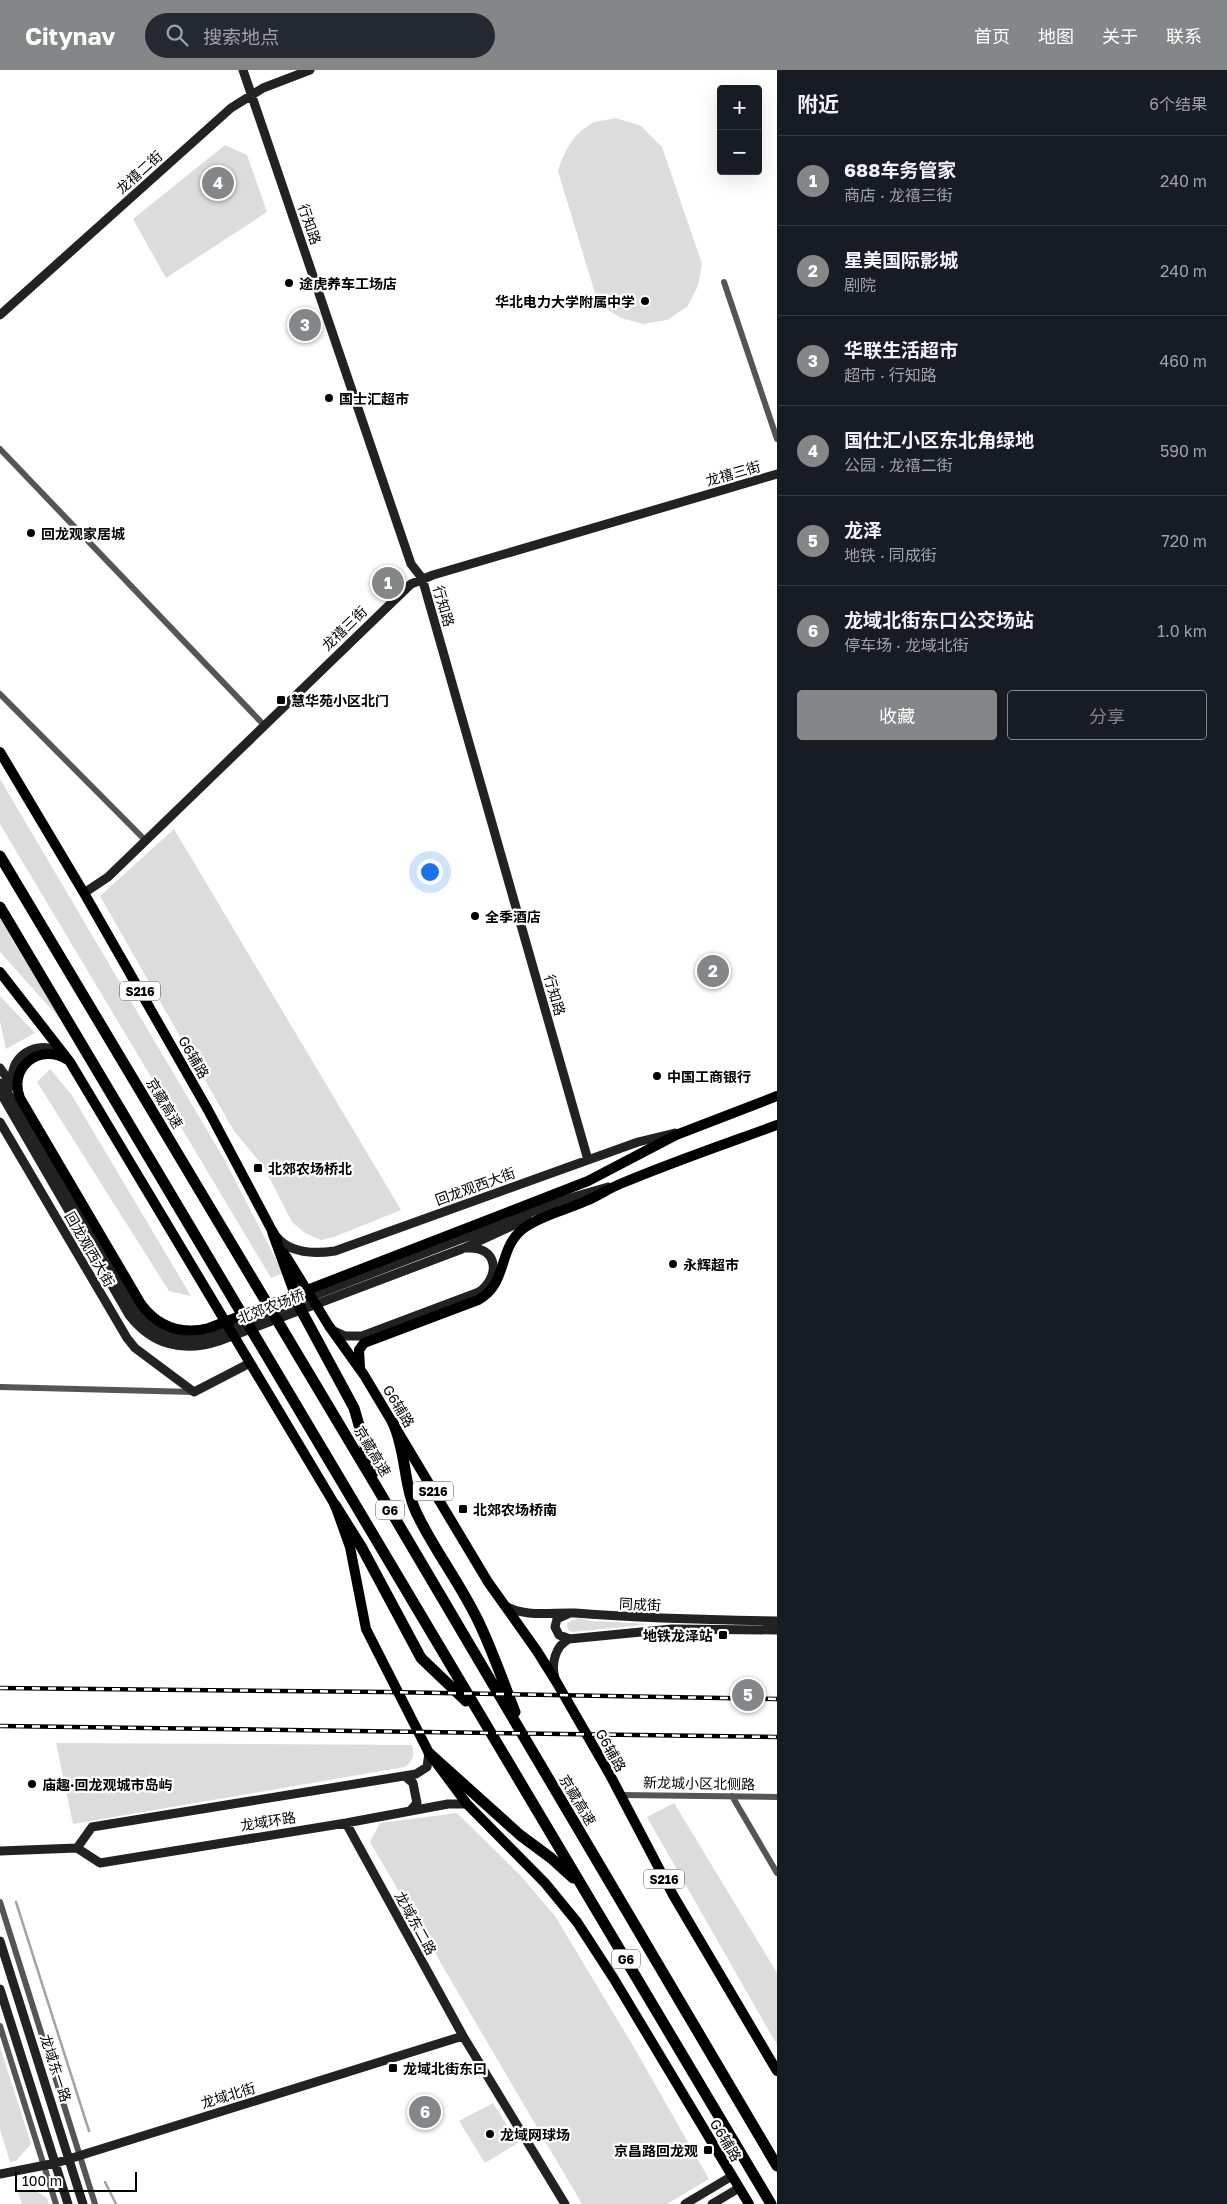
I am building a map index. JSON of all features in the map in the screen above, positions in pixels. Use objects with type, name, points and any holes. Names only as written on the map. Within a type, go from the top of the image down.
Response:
[{"type":"highway","name":"京藏高速","points":[[0,856],[376,1486],[777,2166]]},
{"type":"highway","name":"G6","points":[[0,907],[771,2204]]},
{"type":"highway","points":[[273,1233],[301,1310],[354,1408],[376,1486]]},
{"type":"highway","points":[[393,1423],[400,1444],[410,1494],[418,1518],[458,1582],[481,1627],[530,1748]]},
{"type":"highway","points":[[335,1505],[362,1548],[421,1658],[479,1714]]},
{"type":"highway","points":[[429,1753],[520,1835],[551,1858],[584,1888]]},
{"type":"main road","name":"行知路","points":[[243,70],[411,564],[422,578],[588,1160]]},
{"type":"main road","name":"龙禧二街","points":[[0,316],[231,108],[252,94],[274,83],[310,70]]},
{"type":"main road","name":"龙禧三街","points":[[84,892],[102,881],[406,587],[422,578],[777,474]]},
{"type":"main road","name":"G6辅路","points":[[0,752],[84,892],[212,1117],[304,1289],[364,1375],[470,1553],[557,1683],[673,1894],[777,2071]]},
{"type":"main road","name":"G6辅路","points":[[0,972],[70,1062],[335,1505],[349,1542],[366,1629],[429,1753],[467,1804],[545,1882],[577,1922],[614,1979],[748,2204]]},
{"type":"main road","points":[[14,1087],[12,1074],[14,1065],[29,1050],[50,1048],[61,1053],[70,1062]]},
{"type":"main road","points":[[20,1098],[18,1077],[22,1066],[30,1058],[51,1054],[70,1062]]},
{"type":"main road","name":"回龙观西大街","points":[[0,1068],[14,1087],[146,1312],[158,1323],[174,1329],[220,1332]]},
{"type":"main road","name":"回龙观西大街","points":[[0,1083],[142,1319],[159,1332],[173,1338],[196,1338],[220,1332]]},
{"type":"main road","name":"回龙观西大街","points":[[0,1092],[134,1322],[155,1339],[172,1346],[200,1346],[220,1332]]},
{"type":"main road","name":"回龙观西大街","points":[[323,1292],[594,1178],[690,1129],[777,1096]]},
{"type":"main road","name":"回龙观西大街","points":[[0,1122],[126,1338],[135,1348],[194,1392]]},
{"type":"main road","points":[[323,1292],[563,1200],[625,1182],[777,1125]]},
{"type":"main road","name":"回龙观西大街","points":[[273,1233],[283,1244],[293,1249],[316,1252],[335,1251],[638,1142],[690,1129]]},
{"type":"main road","points":[[364,1375],[358,1359],[358,1350],[362,1344],[484,1297],[495,1286],[509,1246],[522,1229],[537,1220],[588,1200],[625,1182]]},
{"type":"main road","points":[[323,1292],[462,1249],[552,1208],[608,1187]]},
{"type":"main road","points":[[328,1326],[340,1335],[362,1336],[479,1292],[487,1285],[492,1275],[491,1257],[481,1249],[462,1249]]},
{"type":"main road","name":"北郊农场桥","points":[[220,1332],[323,1292]]},
{"type":"main road","name":"北郊农场桥","points":[[220,1332],[323,1292]]},
{"type":"main road","points":[[194,1392],[250,1363]]},
{"type":"main road","name":"同成街","points":[[504,1605],[514,1610],[527,1612],[646,1618],[777,1620]]},
{"type":"main road","points":[[572,1639],[559,1636],[555,1623],[560,1616],[573,1613]]},
{"type":"main road","name":"同成街","points":[[572,1639],[672,1629],[777,1630]]},
{"type":"main road","points":[[557,1683],[554,1674],[556,1654],[561,1645],[572,1639]]},
{"type":"main road","name":"龙域环路","points":[[429,1753],[429,1761],[425,1770],[416,1774],[92,1827],[77,1848],[100,1863],[452,1804],[467,1804]]},
{"type":"main road","points":[[405,1776],[413,1782],[415,1789],[416,1803],[410,1811]]},
{"type":"main road","name":"龙域东二路","points":[[346,1823],[463,2036],[565,2204]]},
{"type":"main road","points":[[0,1851],[77,1848]]},
{"type":"main road","name":"龙域东一路","points":[[0,1942],[84,2204]]},
{"type":"main road","name":"龙域东一路","points":[[0,1989],[68,2204]]},
{"type":"main road","name":"龙域北街","points":[[0,2174],[56,2163],[463,2036]]},
{"type":"main road","points":[[685,2204],[732,2176]]},
{"type":"main road","points":[[712,2204],[739,2188]]},
{"type":"street","points":[[724,282],[777,439]]},
{"type":"street","points":[[0,449],[264,725]]},
{"type":"street","points":[[0,694],[145,840]]},
{"type":"street","points":[[0,1387],[194,1392]]},
{"type":"street","name":"新龙城小区北侧路","points":[[620,1795],[777,1797]]},
{"type":"street","points":[[732,1796],[777,1873]]},
{"type":"street","points":[[0,1902],[95,2204]]},
{"type":"street","points":[[0,2026],[56,2204]]},
{"type":"shaded area","points":[[616,118],[641,126],[662,147],[702,264],[698,286],[687,307],[667,320],[643,324],[621,318],[598,303],[558,171],[566,150],[580,132],[595,122]]},
{"type":"shaded area","points":[[225,145],[247,155],[267,212],[166,278],[133,219]]},
{"type":"shaded area","points":[[0,779],[224,1159],[283,1273],[271,1278],[0,824]]},
{"type":"shaded area","points":[[174,829],[401,1210],[334,1237],[321,1240],[305,1233],[292,1222],[264,1167],[234,1131],[100,896]]},
{"type":"shaded area","points":[[0,919],[62,1021],[0,952]]},
{"type":"shaded area","points":[[0,996],[35,1033],[6,1049],[0,1021]]},
{"type":"shaded area","points":[[50,1069],[71,1094],[191,1296],[169,1291],[37,1082]]},
{"type":"shaded area","points":[[578,1618],[592,1621],[652,1624],[572,1632],[568,1630],[567,1623]]},
{"type":"shaded area","points":[[56,1743],[412,1745],[413,1755],[412,1760],[405,1767],[73,1824]]},
{"type":"shaded area","points":[[674,1803],[777,1973],[777,2045],[647,1817]]},
{"type":"shaded area","points":[[457,1813],[519,1874],[555,1916],[632,2044],[709,2179],[667,2204],[582,2204],[370,1842],[380,1823]]},
{"type":"shaded area","points":[[0,2047],[31,2144],[16,2161],[10,2162],[0,2129]]},
{"type":"shaded area","name":"龙域网球场","points":[[493,2103],[518,2143],[485,2163],[459,2121]]},
{"type":"shaded area","points":[[33,2189],[47,2198],[49,2204],[22,2204],[18,2192]]},
{"type":"waterway","points":[[16,1902],[89,2131]]},
{"type":"waterway","points":[[105,2182],[116,2204]]},
{"type":"railway","points":[[0,1688],[777,1699]]},
{"type":"railway","points":[[0,1726],[777,1737]]},
{"type":"place","name":"国仕汇小区东北角绿地","points":[[218,183]]},
{"type":"place","name":"途虎养车工场店","points":[[289,283]]},
{"type":"place","name":"华北电力大学附属中学","points":[[645,301]]},
{"type":"place","name":"华联生活超市","points":[[305,325]]},
{"type":"place","name":"国士汇超市","points":[[329,398]]},
{"type":"place","name":"回龙观家居城","points":[[31,533]]},
{"type":"place","name":"688车务管家","points":[[388,583]]},
{"type":"place","name":"慧华苑小区北门","points":[[281,700]]},
{"type":"place","name":"全季酒店","points":[[475,916]]},
{"type":"place","name":"星美国际影城","points":[[713,971]]},
{"type":"place","name":"中国工商银行","points":[[657,1076]]},
{"type":"place","name":"北郊农场桥北","points":[[258,1168]]},
{"type":"place","name":"永辉超市","points":[[673,1264]]},
{"type":"place","name":"北郊农场桥南","points":[[463,1509]]},
{"type":"place","name":"地铁龙泽站","points":[[723,1635]]},
{"type":"place","name":"龙泽","points":[[748,1695]]},
{"type":"place","name":"庙趣·回龙观城市岛屿","points":[[32,1784]]},
{"type":"place","name":"龙域北街东口","points":[[393,2068]]},
{"type":"place","name":"龙域北街东口公交场站","points":[[425,2112]]},
{"type":"place","name":"龙域网球场","points":[[490,2134]]},
{"type":"place","name":"京昌路回龙观","points":[[708,2150]]}]
